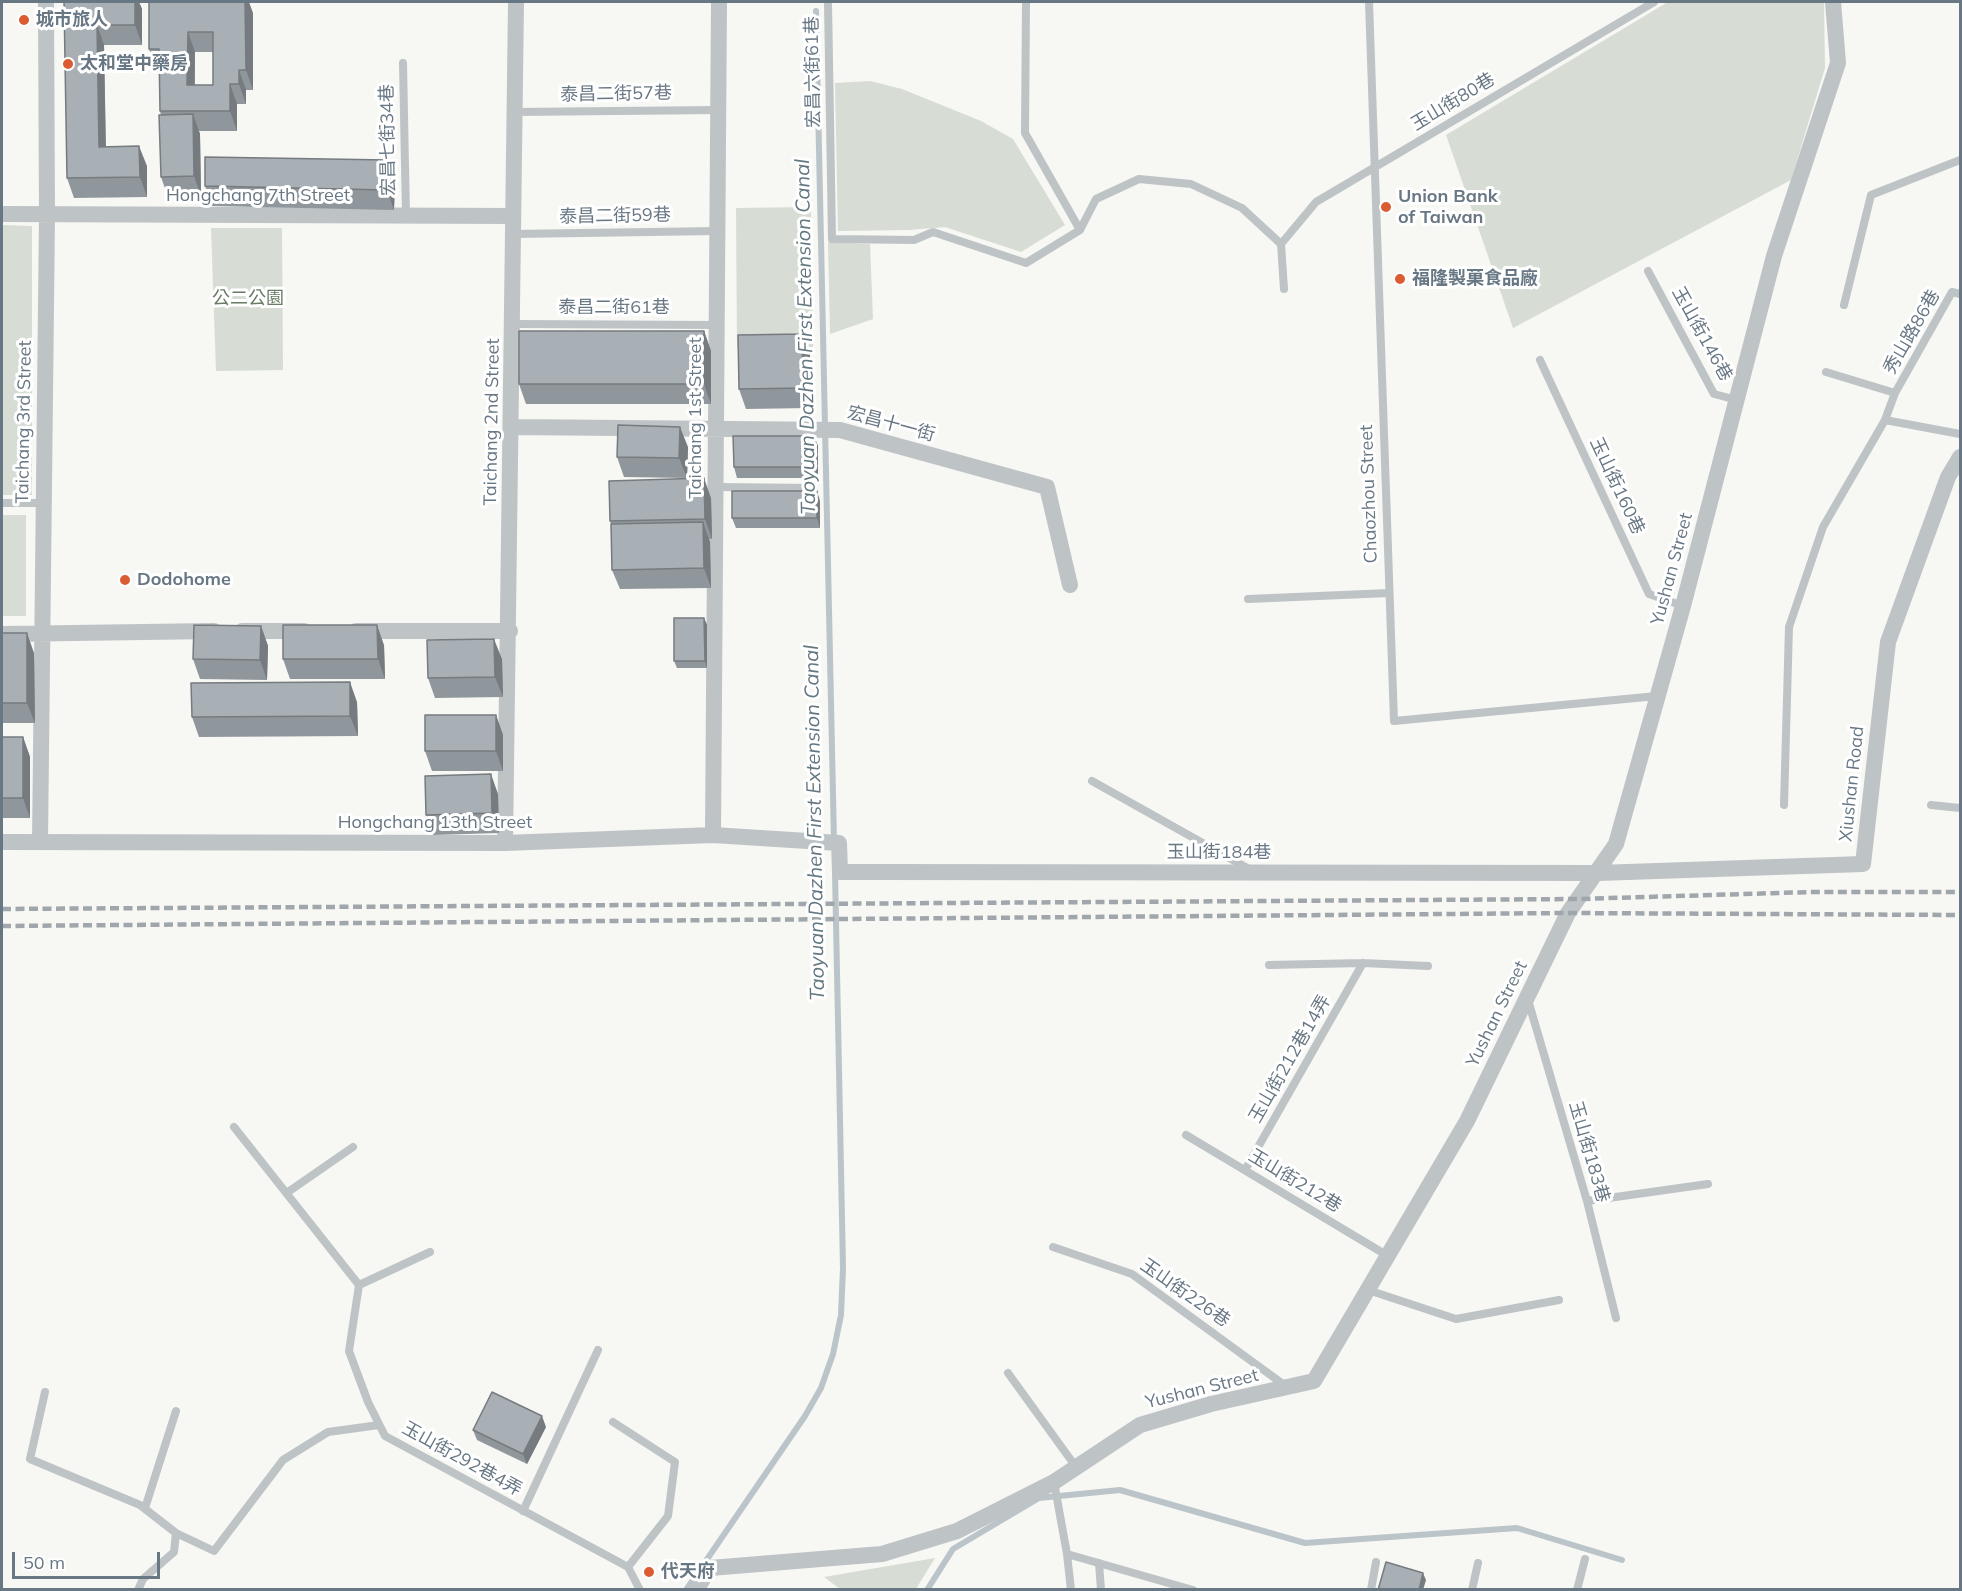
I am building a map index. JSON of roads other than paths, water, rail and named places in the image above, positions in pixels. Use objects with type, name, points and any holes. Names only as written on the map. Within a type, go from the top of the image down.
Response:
[{"type":"street","name":"Taichang 3rd Street","points":[[40,842],[47,215],[46,2]]},
{"type":"street","name":"Taichang 2nd Street","points":[[505,843],[510,631],[516,2]]},
{"type":"street","name":"Taichang 1st Street","points":[[713,835],[719,2]]},
{"type":"street","name":"Yushan Street","points":[[696,1590],[710,1568],[882,1554],[957,1532],[1054,1484],[1140,1425],[1211,1404],[1314,1381],[1467,1121],[1568,913],[1616,844],[1683,606],[1774,256],[1838,63],[1833,2]]},
{"type":"street","name":"Hongchang 7th Street","points":[[2,214],[513,216]]},
{"type":"street","name":"宏昌十一街","points":[[512,427],[827,430],[1047,487],[1070,585]]},
{"type":"street","name":"Xiushan Road","points":[[1598,873],[1863,864],[1888,642],[1948,477],[1960,457]]},
{"type":"street","points":[[2,634],[318,631]]},
{"type":"street","points":[[342,631],[510,631]]},
{"type":"street","name":"Hongchang 13th Street","points":[[2,842],[505,843],[713,835],[832,843],[840,872]]},
{"type":"street","name":"玉山街184巷","points":[[840,872],[1598,873]]},
{"type":"lane","name":"宏昌六街61巷","points":[[828,2],[832,239],[914,240],[933,232],[1026,263],[1080,230]]},
{"type":"lane","points":[[1026,2],[1025,133],[1080,230]]},
{"type":"lane","name":"Chaozhou Street","points":[[1369,2],[1394,721],[1657,696]]},
{"type":"lane","name":"玉山街80巷","points":[[1281,244],[1317,202],[1654,2]]},
{"type":"lane","name":"宏昌七街34巷","points":[[403,63],[406,216]]},
{"type":"lane","name":"泰昌二街57巷","points":[[514,112],[718,110]]},
{"type":"lane","points":[[1844,305],[1871,195],[1960,160]]},
{"type":"lane","points":[[1080,230],[1096,199],[1139,178],[1191,184],[1242,207],[1281,244],[1284,289]]},
{"type":"lane","name":"泰昌二街59巷","points":[[513,234],[717,231]]},
{"type":"lane","name":"玉山街146巷","points":[[1648,271],[1714,394],[1737,400]]},
{"type":"lane","name":"秀山路86巷","points":[[1895,393],[1952,292],[1960,294]]},
{"type":"lane","name":"泰昌二街61巷","points":[[513,324],[716,325]]},
{"type":"lane","name":"玉山街160巷","points":[[1540,360],[1650,594],[1683,606]]},
{"type":"lane","points":[[1784,805],[1789,627],[1823,527],[1885,420],[1895,393],[1826,372]]},
{"type":"lane","points":[[1885,420],[1960,434]]},
{"type":"lane","points":[[715,487],[814,488]]},
{"type":"lane","points":[[2,503],[43,503]]},
{"type":"lane","points":[[1248,599],[1389,593]]},
{"type":"lane","points":[[1092,781],[1255,873]]},
{"type":"lane","points":[[1931,805],[1960,808]]},
{"type":"lane","points":[[1269,965],[1363,963],[1428,966]]},
{"type":"lane","name":"玉山街212巷14弄","points":[[1245,1170],[1363,963]]},
{"type":"lane","name":"玉山街183巷","points":[[1527,997],[1587,1201],[1616,1318]]},
{"type":"lane","points":[[234,1127],[288,1192],[359,1285],[430,1252]]},
{"type":"lane","name":"玉山街212巷","points":[[1186,1135],[1388,1256]]},
{"type":"lane","points":[[288,1192],[353,1147]]},
{"type":"lane","points":[[1587,1201],[1708,1184]]},
{"type":"lane","name":"玉山街226巷","points":[[1053,1247],[1132,1274],[1288,1388]]},
{"type":"lane","name":"玉山街292巷4弄","points":[[359,1285],[349,1351],[384,1436],[628,1567]]},
{"type":"lane","points":[[1368,1290],[1456,1319],[1559,1300]]},
{"type":"lane","points":[[524,1511],[598,1350]]},
{"type":"lane","points":[[1008,1373],[1076,1467]]},
{"type":"lane","points":[[45,1392],[30,1458],[145,1508],[176,1533],[213,1551],[283,1460],[328,1432],[379,1425]]},
{"type":"lane","points":[[145,1508],[176,1411]]},
{"type":"lane","points":[[613,1422],[675,1462],[668,1516],[628,1567],[640,1590]]},
{"type":"lane","points":[[1054,1484],[1071,1590]]},
{"type":"lane","points":[[138,1590],[143,1580],[174,1552],[176,1533]]},
{"type":"lane","points":[[1067,1554],[1193,1590]]},
{"type":"lane","points":[[1577,1590],[1585,1559]]},
{"type":"lane","points":[[1371,1590],[1376,1562]]},
{"type":"lane","points":[[1100,1563],[1101,1590]]},
{"type":"lane","points":[[1472,1590],[1478,1563]]},
{"type":"waterway","name":"Taoyuan Dazhen First Extension Canal","points":[[816,11],[834,841]]},
{"type":"waterway","name":"Taoyuan Dazhen First Extension Canal","points":[[686,1590],[805,1416],[821,1388],[833,1354],[841,1315],[843,1268],[835,872]]},
{"type":"waterway","points":[[927,1590],[953,1549],[1039,1498],[1120,1490],[1305,1543],[1517,1528],[1622,1560]]},
{"type":"railway","points":[[2,909],[1579,899],[1811,892],[1960,892]]},
{"type":"railway","points":[[2,926],[1568,913],[1960,915]]},
{"type":"place","name":"城市旅人","points":[[24,20]]},
{"type":"place","name":"太和堂中藥房","points":[[68,64]]},
{"type":"place","name":"Union Bank of Taiwan","points":[[1386,207]]},
{"type":"place","name":"福隆製菓食品廠","points":[[1400,279]]},
{"type":"place","name":"Dodohome","points":[[125,580]]},
{"type":"place","name":"代天府","points":[[649,1572]]},
{"type":"park label","name":"公二公園","points":[[248,299]]}]
